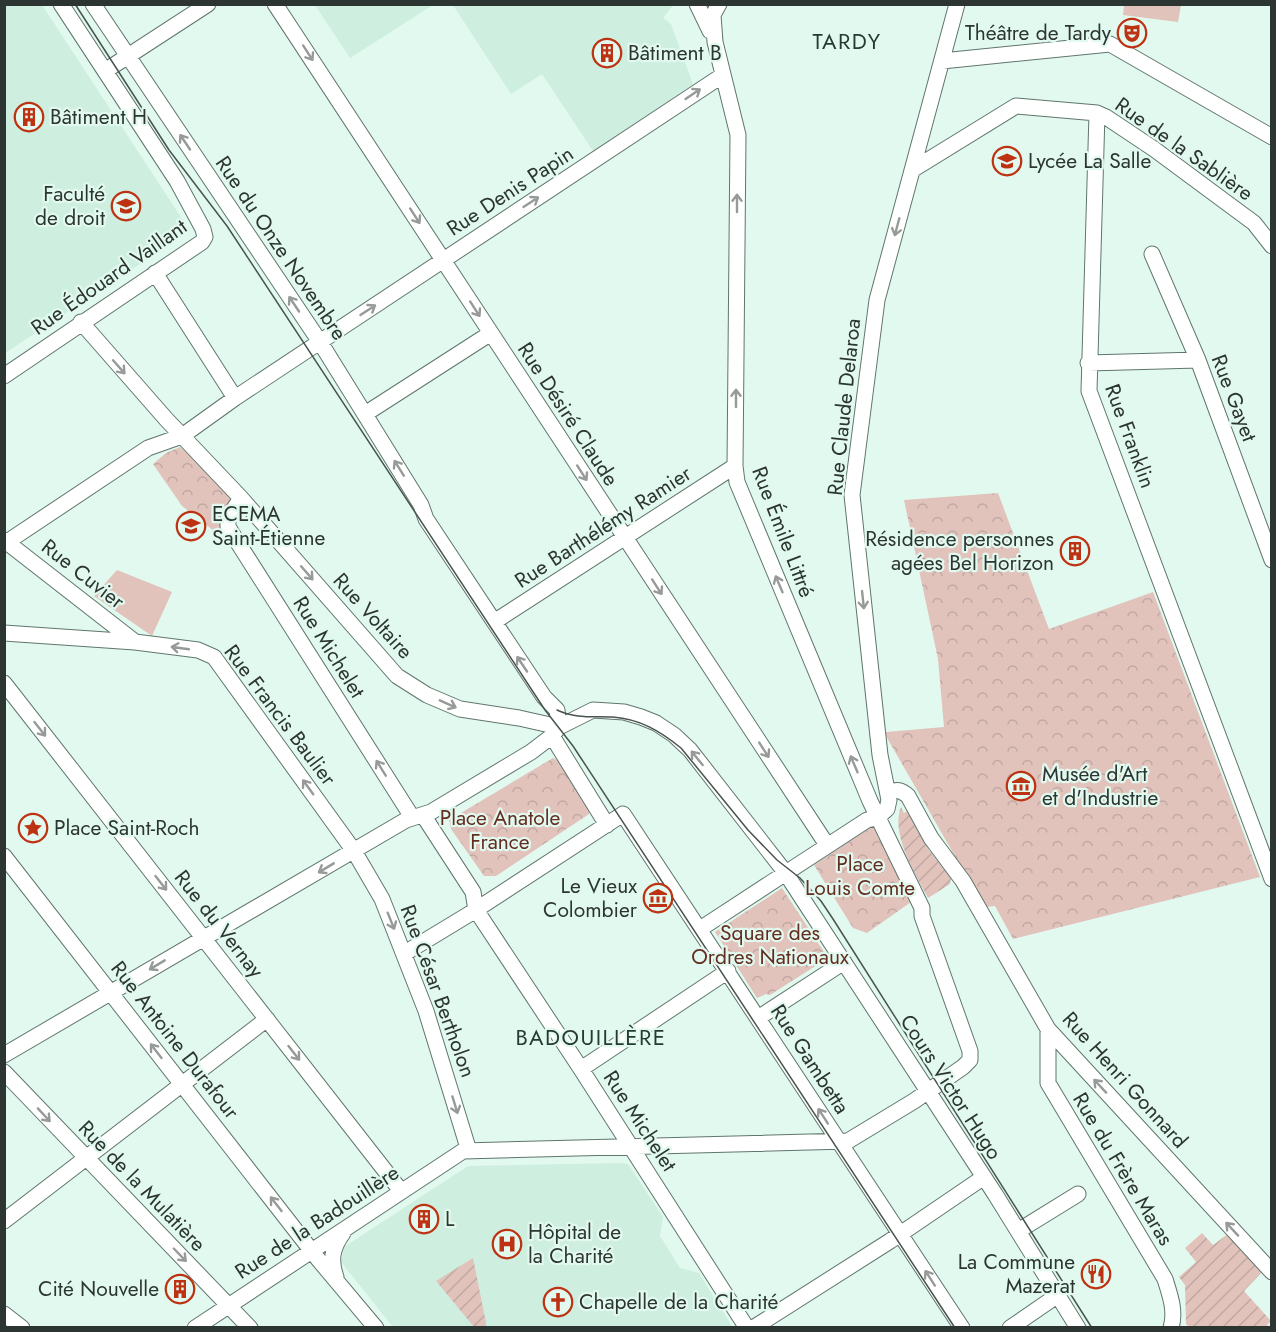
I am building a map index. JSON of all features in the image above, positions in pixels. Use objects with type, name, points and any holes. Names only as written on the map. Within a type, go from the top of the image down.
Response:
[{"type":"street","points":[[61,4],[105,71],[208,4]]},
{"type":"street","name":"Rue du Onze Novembre","points":[[93,4],[320,342],[421,505],[426,519],[544,697],[557,710],[555,732]]},
{"type":"street","name":"Rue Désiré Claude","points":[[275,4],[827,845]]},
{"type":"street","points":[[697,4],[715,42]]},
{"type":"street","points":[[715,42],[713,15],[718,4]]},
{"type":"street","name":"Rue Claude Delaroa","points":[[888,793],[880,755],[852,495],[877,300],[957,4]]},
{"type":"street","name":"Rue Émile Littré","points":[[715,42],[738,135],[735,466],[737,482],[877,818]]},
{"type":"street","points":[[942,61],[1110,44],[1272,137]]},
{"type":"street","name":"Rue Édouard Vaillant","points":[[4,376],[202,242],[205,237],[205,232],[177,181],[105,71]]},
{"type":"street","name":"Rue Denis Papin","points":[[6,541],[148,448],[182,436],[235,398],[723,75]]},
{"type":"street","points":[[912,170],[1016,106],[1097,114]]},
{"type":"street","name":"Rue de la Sablière","points":[[1097,114],[1106,117],[1154,149],[1254,224],[1272,246]]},
{"type":"street","name":"Rue Franklin","points":[[1097,114],[1088,363],[1089,391],[1272,879]]},
{"type":"street","name":"Rue Gayet","points":[[1152,254],[1197,360],[1272,560]]},
{"type":"street","points":[[154,273],[235,398]]},
{"type":"street","name":"Rue Voltaire","points":[[81,322],[182,436],[241,498],[397,676],[427,695],[460,709],[519,718],[555,732]]},
{"type":"street","points":[[365,414],[491,333]]},
{"type":"street","points":[[1088,363],[1197,360]]},
{"type":"street","name":"Rue Barthélémy Ramier","points":[[494,622],[735,466]]},
{"type":"street","name":"Rue Michelet","points":[[241,498],[228,518],[228,527],[418,816],[473,892],[476,910],[747,1328]]},
{"type":"street","name":"Rue Cuvier","points":[[6,541],[135,642]]},
{"type":"street","name":"Rue Francis Baulier","points":[[4,633],[135,642],[198,650],[214,657],[354,851]]},
{"type":"street","name":"Rue du Vernay","points":[[4,683],[401,1191]]},
{"type":"street","name":"Cours Victor Hugo","points":[[555,732],[593,710],[624,712],[656,723],[690,750],[785,872],[984,1177],[1078,1328]]},
{"type":"street","points":[[4,1055],[354,851],[531,752],[555,732],[607,825],[405,953]]},
{"type":"street","name":"Rue Henri Gonnard","points":[[888,793],[897,790],[903,791],[908,796],[931,838],[963,881],[1048,1029],[1272,1272]]},
{"type":"street","points":[[700,929],[868,819],[877,818],[887,809],[888,793]]},
{"type":"street","name":"Rue Gambetta","points":[[607,825],[623,814],[962,1328]]},
{"type":"street","points":[[465,1151],[840,1142],[859,1136],[966,1065],[970,1060],[970,1051],[922,916],[922,908],[877,818]]},
{"type":"street","name":"Rue César Bertholon","points":[[354,851],[382,899],[405,953],[426,1011],[465,1151]]},
{"type":"street","name":"Rue Antoine Durafour","points":[[4,856],[312,1250],[376,1328]]},
{"type":"street","points":[[758,1018],[844,963]]},
{"type":"street","points":[[581,1069],[728,971]]},
{"type":"street","points":[[4,1221],[267,1019]]},
{"type":"street","name":"Rue du Frère Maras","points":[[1048,1029],[1048,1083],[1165,1279],[1172,1302],[1174,1319],[1171,1328]]},
{"type":"street","name":"Rue de la Mulatière","points":[[4,1072],[250,1328]]},
{"type":"street","name":"Rue de la Badouillère","points":[[195,1328],[465,1151]]},
{"type":"street","points":[[753,1328],[984,1177]]},
{"type":"street","points":[[1018,1231],[1078,1194]]},
{"type":"street","points":[[337,1280],[332,1255],[347,1227]]},
{"type":"street","points":[[1010,1328],[1058,1295]]},
{"type":"street","points":[[4,1314],[22,1328]]},
{"type":"shaded area","points":[[5,4],[42,5],[190,231],[5,353]]},
{"type":"shaded area","points":[[315,5],[433,5],[350,58]]},
{"type":"shaded area","points":[[453,5],[673,5],[663,18],[671,24],[693,84],[593,151],[542,74],[511,94]]},
{"type":"shaded area","name":"Hôpital de la Charité","points":[[628,1164],[663,1217],[660,1236],[680,1268],[699,1273],[733,1328],[393,1327],[341,1262],[344,1247],[468,1166]]},
{"type":"green space","points":[[1124,5],[1181,5],[1178,22],[1123,15]]},
{"type":"green space","points":[[180,447],[206,469],[232,501],[223,527],[214,531],[182,506],[153,464],[166,453]]},
{"type":"green space","points":[[998,493],[1049,629],[1153,592],[1260,877],[1013,939],[995,906],[983,905],[886,736],[886,732],[944,727],[938,659],[904,500]]},
{"type":"green space","points":[[117,570],[172,592],[152,636],[94,596]]},
{"type":"green space","name":"Place Anatole France","points":[[553,758],[560,761],[590,811],[589,814],[496,876],[484,876],[451,829],[449,820]]},
{"type":"green space","points":[[901,807],[904,813],[909,810],[928,849],[951,878],[950,884],[928,898],[911,866],[902,842],[899,829]]},
{"type":"green space","name":"Place Louis Comte","points":[[871,827],[911,902],[867,933],[853,928],[814,865]]},
{"type":"green space","name":"Square des Ordres Nationaux","points":[[782,888],[828,958],[770,995],[766,994],[757,998],[715,932]]},
{"type":"green space","points":[[1202,1233],[1213,1245],[1228,1234],[1263,1271],[1244,1291],[1271,1321],[1267,1325],[1269,1327],[1189,1327],[1186,1324],[1185,1285],[1179,1277],[1196,1262],[1185,1248]]},
{"type":"green space","points":[[473,1258],[486,1327],[474,1327],[436,1281]]},
{"type":"tram line","points":[[75,4],[169,150],[227,226],[545,710],[573,746],[955,1328]]},
{"type":"tram line","points":[[557,710],[578,716],[632,720],[657,731],[673,742],[681,748],[748,830],[777,860],[800,878],[821,901],[1092,1328]]},
{"type":"place","name":"Théâtre de Tardy","points":[[1132,33]]},
{"type":"place","name":"Bâtiment B","points":[[607,53]]},
{"type":"place","name":"Bâtiment H","points":[[29,117]]},
{"type":"place","name":"Lycée La Salle","points":[[1007,161]]},
{"type":"place","name":"Faculté de droit","points":[[126,206]]},
{"type":"place","name":"ECEMA Saint-Étienne","points":[[191,526]]},
{"type":"place","name":"Résidence personnes agées Bel Horizon","points":[[1075,551]]},
{"type":"place","name":"Musée d'Art et d'Industrie","points":[[1021,786]]},
{"type":"place","name":"Place Saint-Roch","points":[[33,828]]},
{"type":"place","name":"Le Vieux Colombier","points":[[658,898]]},
{"type":"place","name":"L","points":[[424,1219]]},
{"type":"place","name":"Hôpital de la Charité","points":[[507,1244]]},
{"type":"place","name":"La Commune Mazerat","points":[[1096,1274]]},
{"type":"place","name":"Cité Nouvelle","points":[[180,1289]]},
{"type":"place","name":"Chapelle de la Charité","points":[[558,1302]]},
{"type":"district","name":"TARDY","points":[[847,41]]},
{"type":"district","name":"BADOUILLÈRE","points":[[591,1037]]}]
